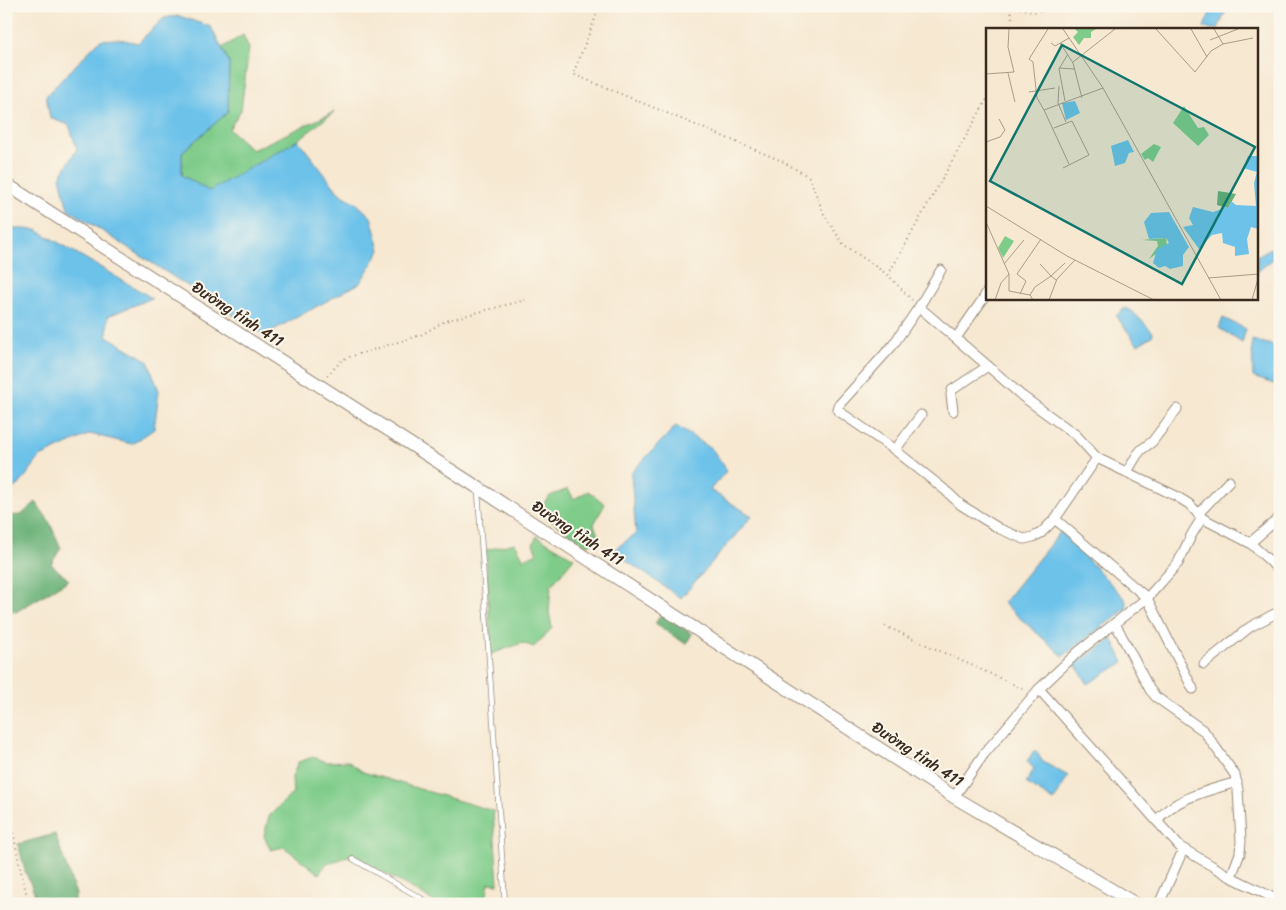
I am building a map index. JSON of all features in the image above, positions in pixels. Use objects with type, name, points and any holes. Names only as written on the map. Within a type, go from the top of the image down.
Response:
[{"type":"main road","name":"Đường tỉnh 411","points":[[6,184],[954,797],[1136,904]]},
{"type":"street","points":[[941,270],[893,345],[838,406],[840,412],[895,450],[961,505],[1000,528],[1024,539],[1033,537],[1041,532],[1055,519],[1097,458]]},
{"type":"street","points":[[956,338],[986,294]]},
{"type":"street","points":[[919,307],[1022,396],[1076,435],[1097,458],[1189,504],[1200,516],[1250,543],[1280,573]]},
{"type":"street","points":[[954,411],[952,390],[988,366]]},
{"type":"street","points":[[1127,472],[1137,455],[1152,442],[1176,409]]},
{"type":"street","points":[[895,450],[921,415]]},
{"type":"street","points":[[954,797],[984,754],[1037,691],[1078,652],[1147,598],[1178,563],[1200,516],[1229,481]]},
{"type":"street","points":[[1250,543],[1280,516]]},
{"type":"street","points":[[1055,519],[1147,598],[1193,688]]},
{"type":"street","points":[[1204,664],[1256,623],[1280,611]]},
{"type":"street","points":[[1115,623],[1150,690],[1156,697],[1204,732],[1237,782],[1241,842],[1240,853],[1231,877]]},
{"type":"street","points":[[1037,691],[1183,850],[1231,877],[1280,901]]},
{"type":"street","points":[[1157,821],[1182,801],[1237,782]]},
{"type":"street","points":[[1159,904],[1183,850]]},
{"type":"lane","points":[[477,487],[505,904]]},
{"type":"lane","points":[[352,859],[431,904]]},
{"type":"path","points":[[600,6],[573,74],[782,161],[802,173],[809,178],[824,214],[843,244],[888,275],[919,307]]},
{"type":"path","points":[[1013,28],[1010,7],[1036,12],[1056,6]]},
{"type":"path","points":[[888,275],[986,100]]},
{"type":"path","points":[[319,385],[342,359],[421,335],[446,321],[525,300]]},
{"type":"path","points":[[885,626],[1037,691]]},
{"type":"path","points":[[9,773],[9,792],[16,853],[29,904]]},
{"type":"green space","points":[[243,35],[249,48],[241,110],[229,129],[252,150],[334,112],[298,140],[209,192],[182,175],[182,152],[228,112],[229,62],[222,48]]},
{"type":"green space","points":[[568,489],[574,499],[588,491],[605,504],[594,524],[598,536],[588,546],[537,511],[550,496]]},
{"type":"green space","points":[[36,502],[49,521],[61,548],[51,564],[69,580],[16,612],[6,610],[6,516],[21,515]]},
{"type":"green space","points":[[537,536],[574,558],[551,586],[549,612],[552,628],[534,647],[522,643],[491,654],[486,550],[515,543],[524,559],[537,553],[533,544]]},
{"type":"green space","points":[[661,614],[692,634],[686,644],[655,624]]},
{"type":"green space","points":[[313,757],[327,762],[348,761],[363,772],[493,811],[498,884],[489,883],[485,904],[438,904],[352,854],[327,863],[319,874],[284,847],[271,850],[264,836],[269,816],[293,793],[292,777],[298,762]]},
{"type":"green space","points":[[55,834],[76,894],[73,904],[36,904],[34,892],[25,871],[18,844]]},
{"type":"water","points":[[1213,6],[1228,6],[1218,28],[1204,27]]},
{"type":"water","points":[[179,16],[211,27],[229,62],[228,112],[182,152],[182,175],[209,191],[298,140],[339,193],[356,203],[371,217],[380,250],[360,283],[264,335],[68,209],[60,177],[77,149],[69,125],[50,118],[46,96],[100,40],[119,39],[138,43],[164,18]]},
{"type":"water","points":[[8,228],[37,230],[152,298],[108,316],[107,336],[148,361],[159,391],[154,429],[132,444],[90,434],[40,457],[19,485],[6,492],[6,231]]},
{"type":"water","points":[[1271,248],[1274,258],[1258,272],[1258,255]]},
{"type":"water","points":[[1125,308],[1132,311],[1153,332],[1152,336],[1138,345],[1116,316]]},
{"type":"water","points":[[1223,318],[1246,329],[1242,343],[1219,328]]},
{"type":"water","points":[[1252,340],[1280,347],[1280,386],[1253,377]]},
{"type":"water","points":[[676,426],[712,449],[727,470],[710,490],[752,516],[681,598],[612,551],[636,534],[631,473]]},
{"type":"water","points":[[1061,531],[1125,599],[1127,608],[1063,656],[1003,603]]},
{"type":"water","points":[[1112,639],[1124,662],[1088,684],[1075,664]]},
{"type":"water","points":[[1035,750],[1043,762],[1068,776],[1054,801],[1026,783],[1034,769],[1027,761]]},
{"type":"water","points":[[6,793],[11,848],[6,850]]}]
